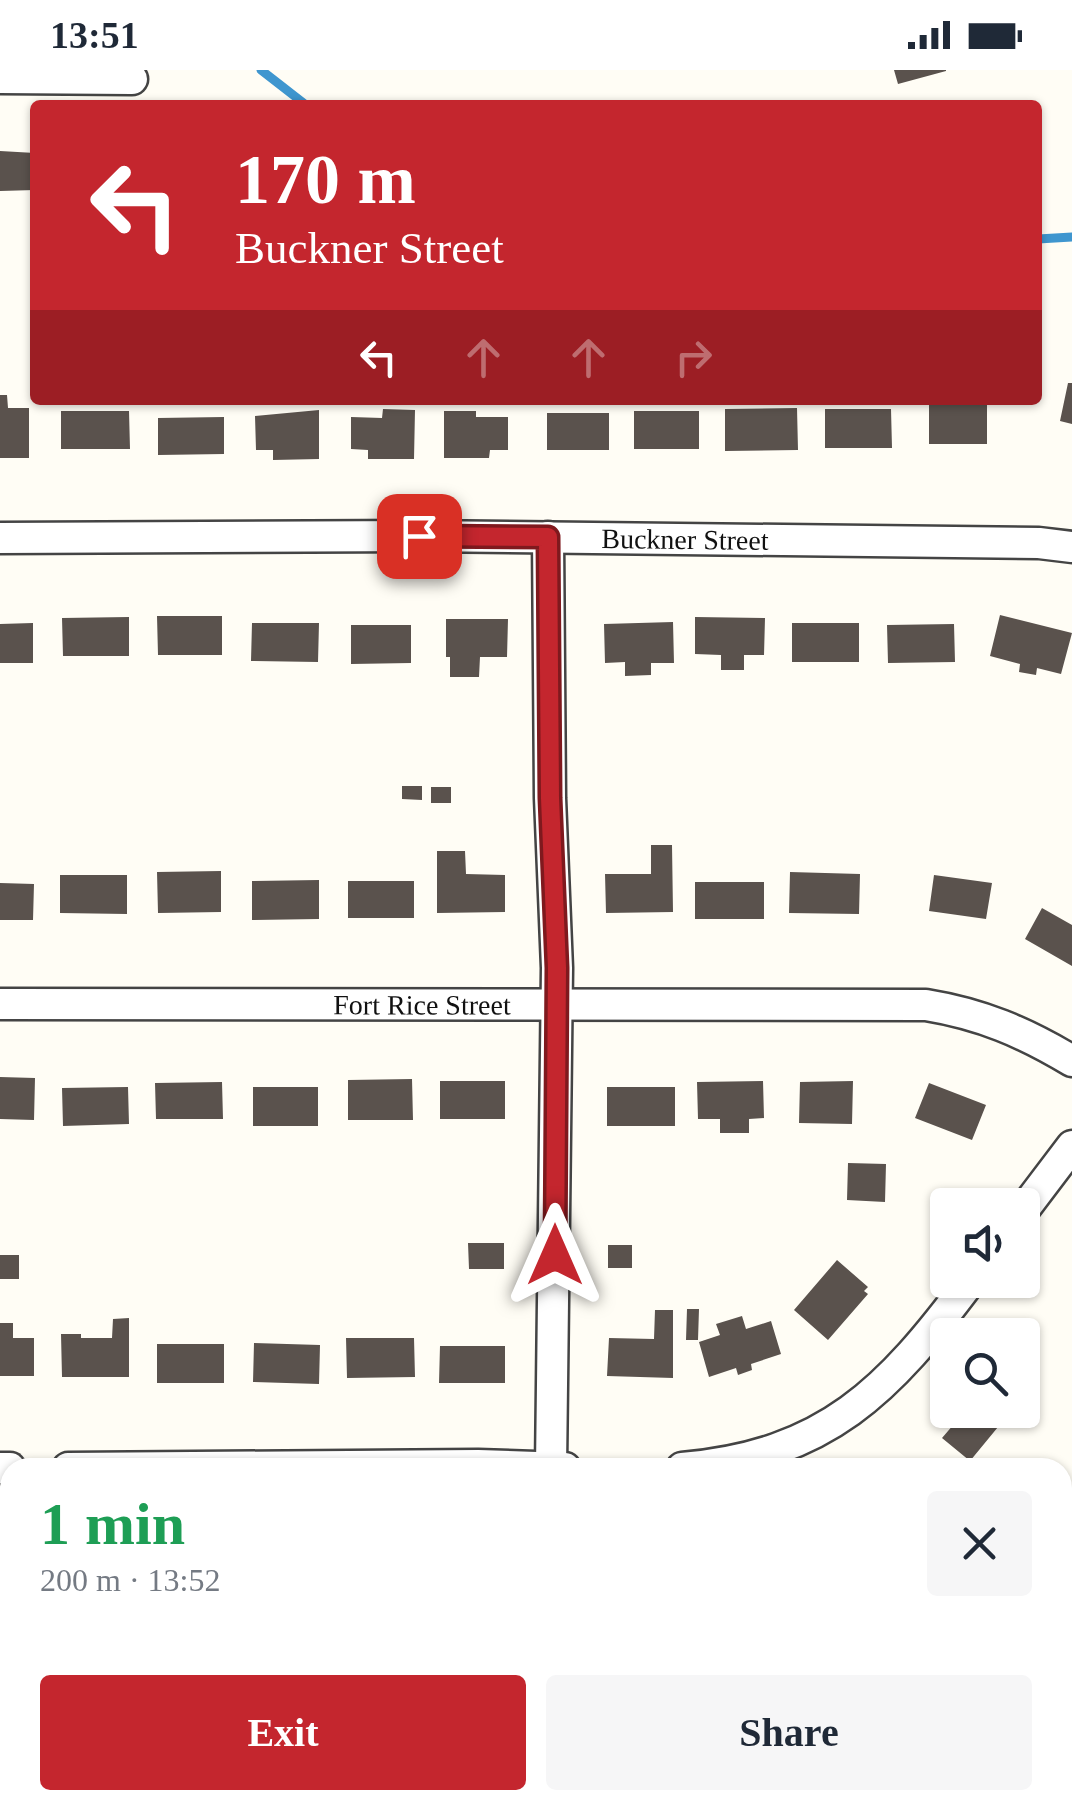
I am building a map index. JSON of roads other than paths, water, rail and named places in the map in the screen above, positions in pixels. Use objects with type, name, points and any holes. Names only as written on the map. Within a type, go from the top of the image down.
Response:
[{"type":"street","points":[[0,78],[132,79]]},
{"type":"street","points":[[548,537],[550,798],[557,1004],[551,1458]]},
{"type":"street","name":"Buckner Street","points":[[0,538],[548,537],[1040,543],[1072,547]]},
{"type":"street","name":"Fort Rice Street","points":[[0,1004],[926,1005],[993,1019],[1072,1061]]},
{"type":"street","points":[[1040,1188],[1072,1146]]},
{"type":"street","points":[[751,1458],[799,1442],[850,1412],[888,1381],[922,1345],[957,1298]]},
{"type":"waterway","points":[[261,70],[300,100]]},
{"type":"waterway","points":[[1042,239],[1072,237]]}]
